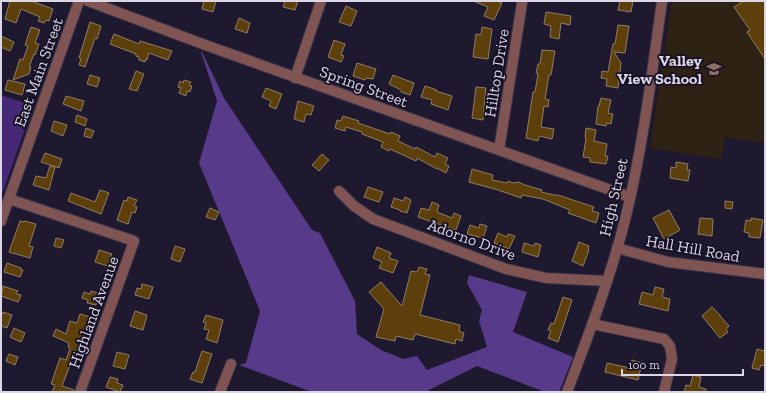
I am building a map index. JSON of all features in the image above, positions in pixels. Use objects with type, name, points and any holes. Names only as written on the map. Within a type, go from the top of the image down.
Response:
[{"type":"street","name":"East Main Street","points":[[1,221],[79,1]]},
{"type":"street","name":"Spring Street","points":[[88,1],[295,78],[630,197]]},
{"type":"street","points":[[295,78],[321,1]]},
{"type":"street","name":"Hilltop Drive","points":[[499,150],[522,1]]},
{"type":"street","name":"High Street","points":[[567,392],[607,281],[630,197],[643,129],[662,1]]},
{"type":"street","name":"Adorno Drive","points":[[339,191],[354,206],[373,219],[506,269],[546,278],[607,281]]},
{"type":"street","name":"Highland Avenue","points":[[9,199],[134,241],[80,392]]},
{"type":"street","name":"Hall Hill Road","points":[[617,248],[668,262],[765,274]]},
{"type":"street","points":[[592,324],[664,339],[670,346],[672,359],[664,392]]},
{"type":"street","points":[[220,392],[231,364]]},
{"type":"shaded area","name":"Valley View School","points":[[672,1],[765,1],[765,143],[725,137],[721,159],[650,148]]},
{"type":"shaded area","points":[[201,52],[224,98],[312,230],[320,233],[355,301],[357,334],[381,350],[403,359],[417,356],[427,370],[487,347],[479,321],[482,310],[467,283],[469,275],[527,292],[513,332],[573,357],[559,392],[545,392],[477,366],[425,392],[312,392],[239,365],[246,363],[260,311],[199,163],[217,101]]},
{"type":"shaded area","points":[[1,95],[33,106],[1,197]]},
{"type":"building","points":[[10,1],[31,1],[53,9],[49,21],[46,20],[44,23],[38,21],[40,17],[21,9],[16,23],[5,19]]},
{"type":"building","points":[[204,1],[216,1],[213,12],[202,9]]},
{"type":"building","points":[[285,1],[298,1],[295,10],[283,7]]},
{"type":"building","points":[[473,1],[496,1],[502,3],[494,20],[484,16],[488,7]]},
{"type":"building","points":[[620,1],[633,1],[631,12],[618,10]]},
{"type":"building","points":[[744,1],[765,1],[765,59],[747,32],[750,30],[734,7]]},
{"type":"building","points":[[346,6],[357,11],[351,26],[339,22]]},
{"type":"building","points":[[546,12],[571,16],[570,25],[561,23],[559,39],[550,37],[551,26],[544,24]]},
{"type":"building","points":[[239,18],[250,23],[247,33],[235,29]]},
{"type":"building","points":[[90,22],[101,26],[97,39],[95,38],[85,67],[79,65],[81,59],[79,58]]},
{"type":"building","points":[[618,25],[629,26],[625,53],[614,52],[621,63],[618,88],[606,86],[607,79],[601,78],[602,71],[608,72]]},
{"type":"building","points":[[31,27],[40,30],[35,43],[39,44],[29,67],[31,67],[29,74],[13,80],[20,59],[23,60],[28,46],[25,45]]},
{"type":"building","points":[[482,27],[492,29],[488,59],[473,57],[476,34],[481,35]]},
{"type":"building","points":[[114,34],[139,44],[140,41],[172,51],[168,60],[149,53],[145,62],[139,60],[139,57],[136,56],[136,54],[110,44]]},
{"type":"building","points":[[1,36],[14,42],[10,51],[1,47]]},
{"type":"building","points":[[334,40],[345,44],[341,55],[344,56],[341,62],[328,57]]},
{"type":"building","points":[[542,50],[555,51],[545,99],[549,100],[548,107],[544,106],[541,127],[554,129],[552,139],[539,136],[538,141],[526,138],[533,92],[535,92],[538,74],[536,73],[538,64],[540,64]]},
{"type":"building","points":[[357,63],[376,69],[373,79],[366,78],[365,80],[353,76]]},
{"type":"building","points":[[136,71],[144,74],[137,91],[129,89]]},
{"type":"building","points":[[90,75],[100,78],[97,87],[87,84]]},
{"type":"building","points":[[393,75],[414,83],[410,95],[401,92],[401,90],[389,84]]},
{"type":"building","points":[[8,80],[25,84],[22,95],[5,90]]},
{"type":"building","points":[[184,80],[191,82],[189,85],[192,86],[190,92],[187,91],[186,96],[179,93],[181,88],[178,87],[180,81],[183,83]]},
{"type":"building","points":[[425,86],[452,96],[448,110],[431,104],[432,100],[421,97]]},
{"type":"building","points":[[476,87],[486,88],[483,120],[472,118]]},
{"type":"building","points":[[266,88],[282,94],[276,109],[269,106],[271,101],[262,97]]},
{"type":"building","points":[[66,96],[84,101],[81,111],[63,104]]},
{"type":"building","points":[[601,98],[611,100],[608,113],[613,114],[611,124],[607,123],[606,126],[596,124],[598,106]]},
{"type":"building","points":[[298,101],[314,106],[311,115],[306,114],[304,122],[294,119]]},
{"type":"building","points":[[77,115],[87,119],[85,126],[75,122]]},
{"type":"building","points":[[343,116],[359,121],[358,123],[400,136],[398,141],[415,149],[416,147],[435,157],[437,153],[448,158],[445,164],[449,166],[446,173],[417,158],[416,161],[390,149],[389,151],[381,147],[383,142],[362,134],[362,132],[346,127],[345,131],[335,128],[337,120],[341,121]]},
{"type":"building","points":[[54,121],[67,125],[63,136],[51,131]]},
{"type":"building","points":[[86,128],[94,131],[91,138],[84,136]]},
{"type":"building","points":[[586,128],[596,130],[594,141],[607,144],[605,156],[608,156],[606,164],[590,162],[590,158],[583,157]]},
{"type":"building","points":[[45,153],[62,159],[59,168],[41,162]]},
{"type":"building","points":[[322,154],[329,160],[319,171],[312,165]]},
{"type":"building","points":[[676,162],[688,164],[687,170],[690,170],[688,181],[670,178],[671,167],[676,168]]},
{"type":"building","points":[[50,166],[55,167],[49,190],[33,185],[36,176],[46,178]]},
{"type":"building","points":[[472,169],[493,175],[492,180],[507,183],[508,181],[513,183],[518,182],[542,190],[541,192],[558,195],[594,207],[592,211],[599,213],[596,223],[568,213],[570,210],[543,199],[522,195],[521,198],[469,182]]},
{"type":"building","points":[[368,187],[383,192],[379,202],[364,197]]},
{"type":"building","points":[[100,190],[109,193],[101,214],[68,201],[71,193],[95,202]]},
{"type":"building","points":[[128,197],[137,200],[134,206],[137,207],[135,213],[132,212],[128,224],[117,220],[124,200],[127,201]]},
{"type":"building","points":[[405,197],[411,200],[407,213],[391,207],[394,198],[403,201]]},
{"type":"building","points":[[725,201],[733,202],[732,209],[725,208]]},
{"type":"building","points":[[432,202],[439,205],[437,212],[452,218],[454,213],[461,216],[456,230],[418,217],[421,208],[429,210]]},
{"type":"building","points":[[210,208],[219,212],[215,220],[206,217]]},
{"type":"building","points":[[669,210],[680,230],[664,239],[653,218]]},
{"type":"building","points":[[700,218],[713,219],[712,236],[698,234]]},
{"type":"building","points":[[751,218],[763,220],[760,238],[749,237],[749,233],[744,232],[746,220],[751,221]]},
{"type":"building","points":[[20,221],[36,224],[29,246],[33,247],[30,258],[9,252]]},
{"type":"building","points":[[480,224],[487,226],[483,238],[467,234],[470,225],[479,228]]},
{"type":"building","points":[[498,233],[507,237],[508,234],[515,236],[509,249],[494,243]]},
{"type":"building","points":[[56,238],[64,240],[61,248],[54,246]]},
{"type":"building","points":[[579,242],[589,246],[583,266],[572,261]]},
{"type":"building","points":[[524,243],[534,246],[535,243],[541,245],[538,257],[522,252]]},
{"type":"building","points":[[175,246],[185,249],[180,262],[171,259]]},
{"type":"building","points":[[377,247],[391,253],[389,258],[398,261],[393,273],[379,268],[382,262],[373,258]]},
{"type":"building","points":[[99,250],[112,254],[108,266],[95,262]]},
{"type":"building","points":[[7,263],[23,270],[20,277],[4,272]]},
{"type":"building","points":[[419,267],[427,269],[425,274],[430,275],[420,315],[460,325],[459,331],[464,333],[462,341],[456,339],[455,344],[415,334],[413,340],[396,336],[395,341],[376,337],[384,309],[369,292],[381,282],[402,306],[411,271],[417,272]]},
{"type":"building","points":[[142,284],[153,287],[149,299],[135,295],[137,288],[141,289]]},
{"type":"building","points":[[3,286],[18,291],[16,294],[21,295],[18,302],[1,296]]},
{"type":"building","points":[[655,287],[664,289],[662,297],[670,299],[668,311],[639,304],[642,292],[653,295]]},
{"type":"building","points":[[91,291],[99,293],[96,305],[87,303],[88,300],[82,298],[84,292],[90,294]]},
{"type":"building","points":[[563,297],[572,300],[558,342],[548,338],[551,331],[548,330],[551,323],[554,324]]},
{"type":"building","points":[[712,307],[729,326],[726,329],[728,332],[720,338],[702,316]]},
{"type":"building","points":[[135,311],[147,315],[143,330],[130,326]]},
{"type":"building","points":[[3,312],[12,315],[7,328],[1,326],[1,313],[3,314]]},
{"type":"building","points":[[80,314],[91,317],[79,351],[76,350],[62,386],[74,390],[74,392],[52,392],[55,385],[51,384],[60,358],[66,360],[70,348],[68,347],[69,343],[53,336],[56,329],[66,334],[70,321],[77,323]]},
{"type":"building","points":[[206,315],[223,320],[217,343],[206,339],[209,330],[204,329],[206,323],[203,322]]},
{"type":"building","points":[[14,328],[25,333],[21,342],[10,337]]},
{"type":"building","points":[[757,349],[765,351],[765,366],[761,365],[759,370],[752,368]]},
{"type":"building","points":[[202,351],[212,354],[202,383],[190,379],[193,372],[195,372]]},
{"type":"building","points":[[117,352],[129,355],[125,369],[113,366]]},
{"type":"building","points":[[9,354],[18,357],[15,365],[6,361]]},
{"type":"building","points":[[632,360],[642,363],[638,380],[605,372],[607,363],[630,368]]},
{"type":"building","points":[[693,375],[701,377],[699,387],[706,389],[706,392],[684,392],[686,385],[690,386]]},
{"type":"building","points":[[110,377],[118,379],[117,383],[123,385],[120,392],[106,387]]},
{"type":"place","name":"Valley View School","points":[[714,69]]}]
